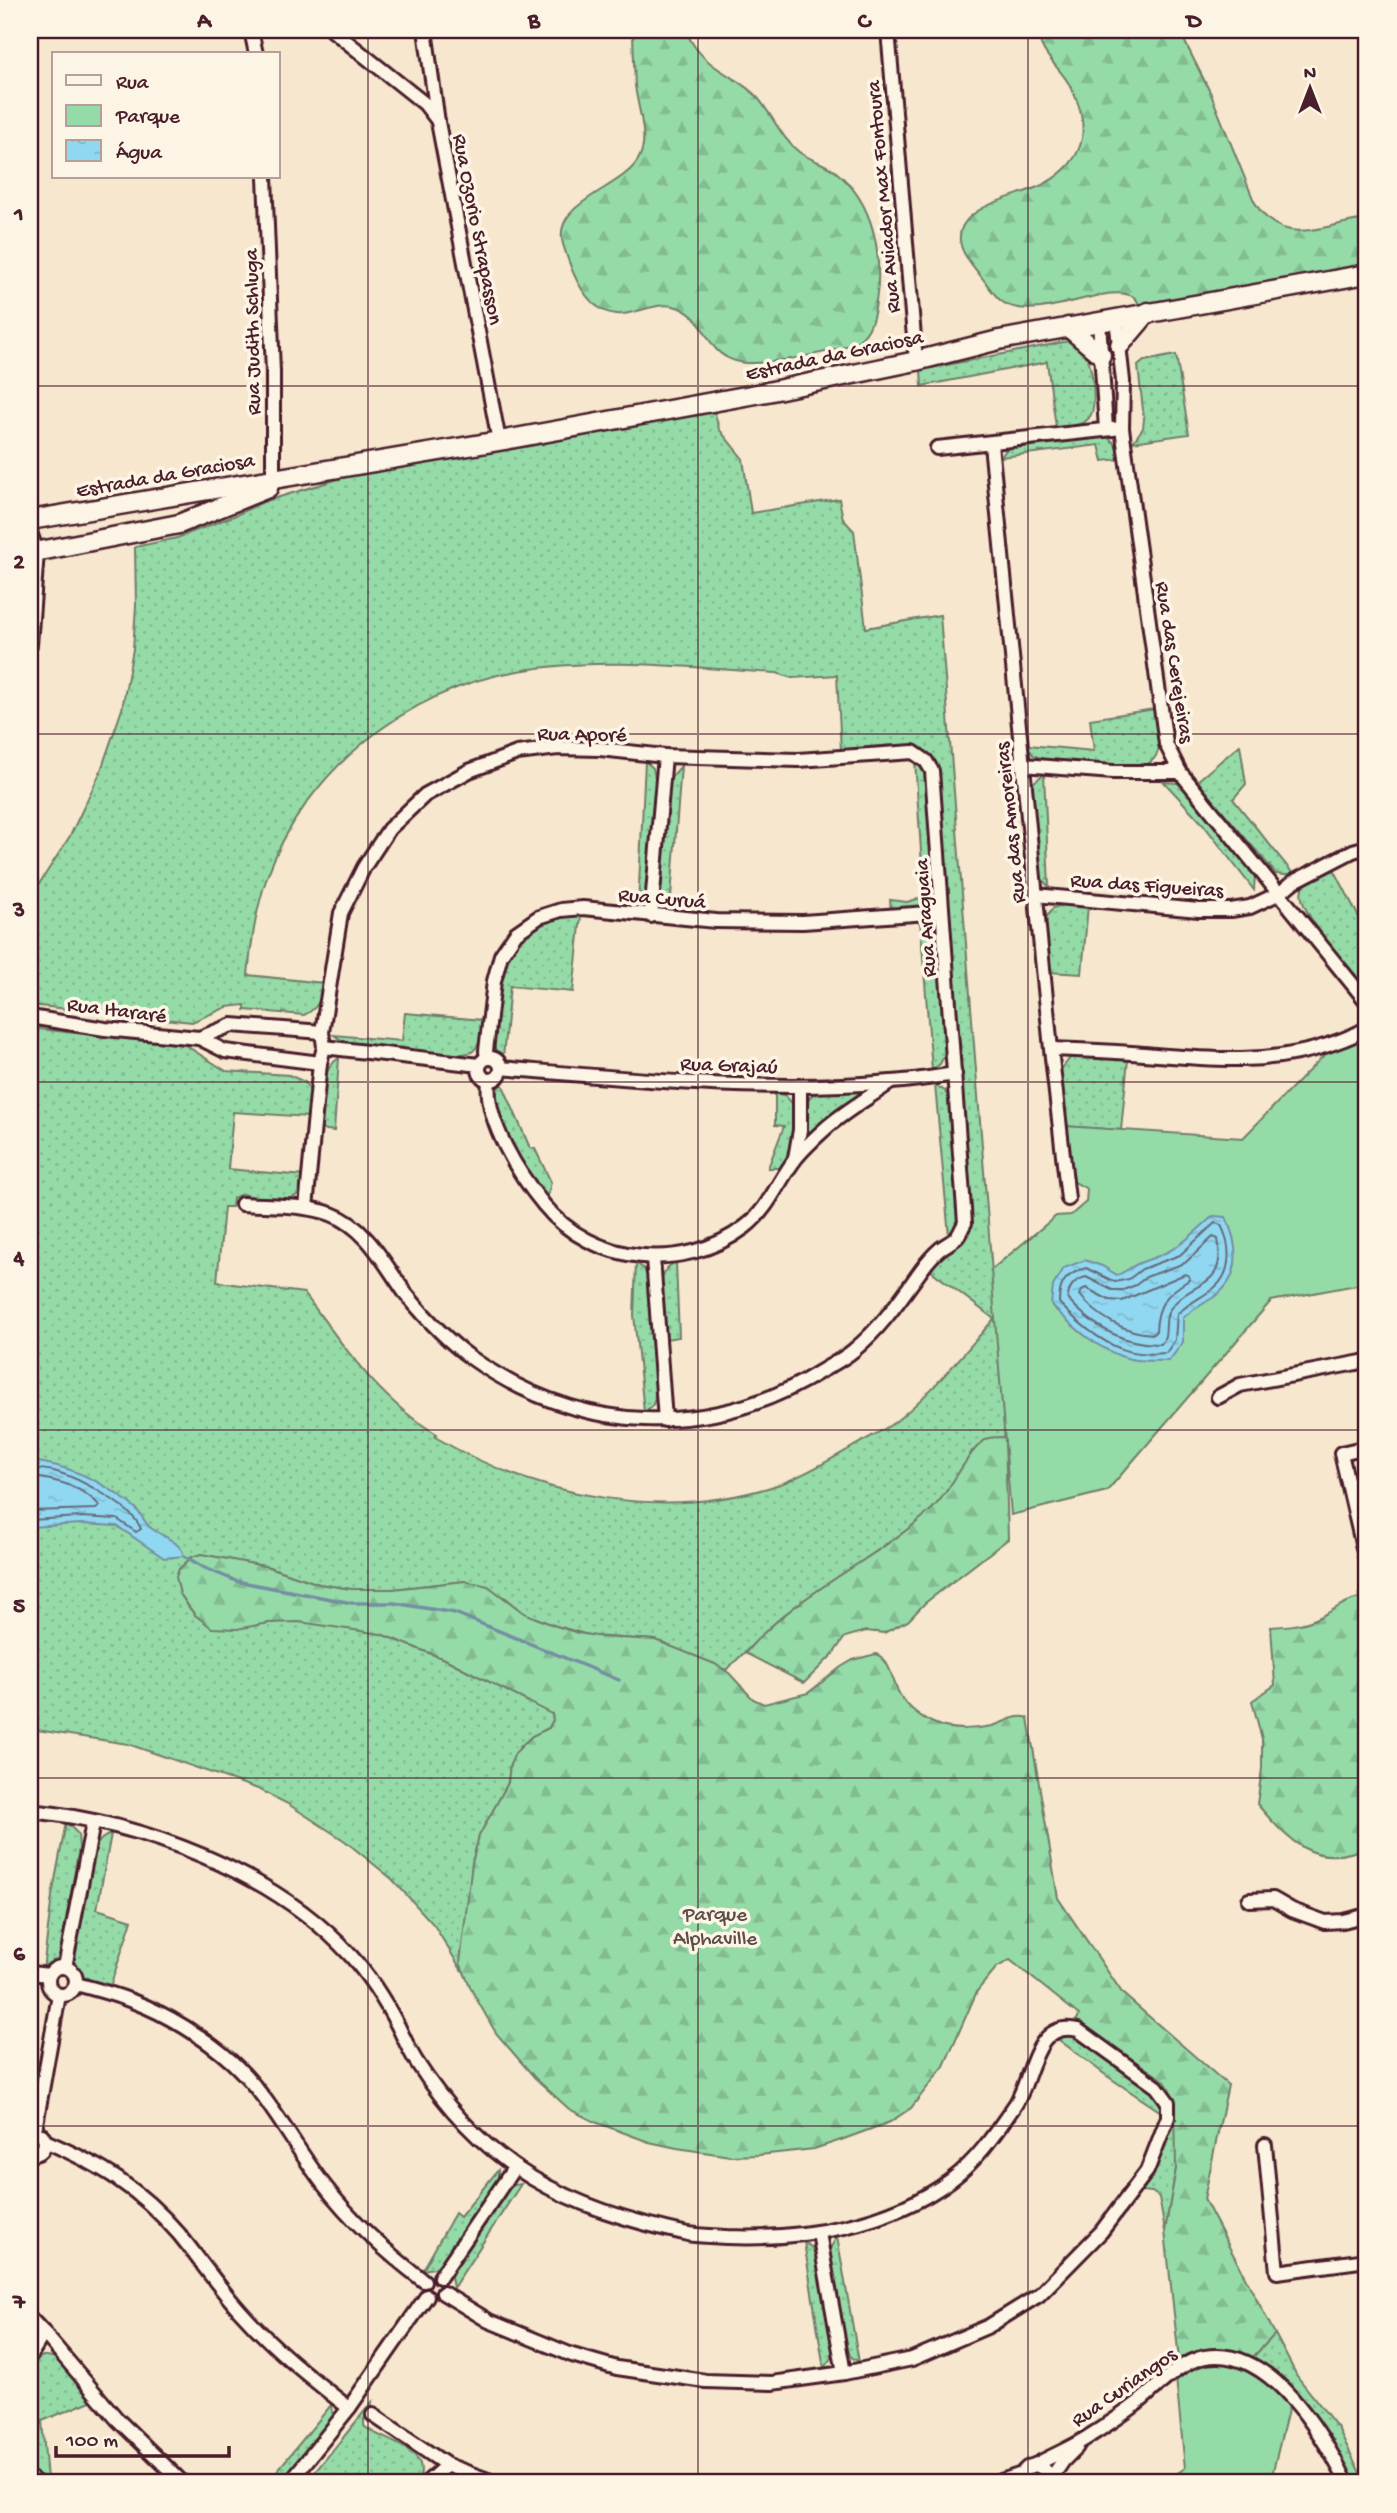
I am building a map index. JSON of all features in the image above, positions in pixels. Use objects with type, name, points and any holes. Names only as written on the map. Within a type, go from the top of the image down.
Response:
[{"type":"main road","name":"Estrada da Graciosa","points":[[30,520],[273,482],[309,473],[767,392],[916,361],[999,340],[1367,274]]},
{"type":"main road","points":[[1120,345],[1148,312]]},
{"type":"main road","points":[[1068,327],[1101,355]]},
{"type":"main road","name":"Estrada da Graciosa","points":[[33,553],[179,524],[273,482]]},
{"type":"street","points":[[251,30],[256,52]]},
{"type":"street","name":"Rua Ozorio Strapasson","points":[[332,30],[425,104],[438,122],[499,441]]},
{"type":"street","points":[[425,30],[438,122]]},
{"type":"street","name":"Rua Aviador Max Fontoura","points":[[888,30],[916,361]]},
{"type":"street","name":"Rua Judith Schluga","points":[[265,178],[273,372],[273,482]]},
{"type":"street","points":[[1106,429],[1101,355],[1107,319]]},
{"type":"street","name":"Rua das Cerejeiras","points":[[1107,319],[1120,345],[1123,381],[1122,428],[1166,744],[1180,772],[1367,1002]]},
{"type":"street","points":[[937,448],[1122,428]]},
{"type":"street","name":"Rua das Amoreiras","points":[[991,444],[1068,1199]]},
{"type":"street","points":[[30,532],[33,553],[30,645]]},
{"type":"street","name":"Rua Aporé","points":[[324,1046],[322,1031],[341,914],[364,867],[389,829],[425,795],[469,771],[517,753],[558,748],[600,749],[665,756],[798,760],[914,752],[926,761]]},
{"type":"street","points":[[651,916],[665,756]]},
{"type":"street","name":"Rua Araguaia","points":[[242,1204],[306,1209],[331,1214],[354,1226],[436,1329],[468,1356],[505,1381],[559,1405],[598,1413],[665,1420],[723,1414],[755,1405],[793,1389],[853,1352],[880,1326],[923,1267],[940,1249],[957,1238],[965,1223],[932,771],[926,761]]},
{"type":"street","points":[[1023,765],[1113,772],[1180,772]]},
{"type":"street","name":"Rua das Figueiras","points":[[1035,895],[1199,910],[1231,910],[1251,907],[1280,893],[1293,882],[1353,851],[1367,847]]},
{"type":"street","name":"Rua Curuá","points":[[483,1062],[494,981],[501,955],[516,933],[539,917],[561,910],[583,908],[716,921],[803,922],[943,912]]},
{"type":"street","name":"Rua Itararé","points":[[30,1017],[104,1029],[199,1038]]},
{"type":"street","points":[[199,1038],[232,1025],[322,1031]]},
{"type":"street","points":[[1051,1049],[1127,1052],[1212,1060],[1264,1060],[1311,1051],[1356,1035],[1367,1028]]},
{"type":"street","points":[[199,1038],[225,1051],[320,1063]]},
{"type":"street","points":[[306,1209],[320,1063],[324,1046],[483,1062],[498,1061],[501,1068],[499,1077],[489,1081]]},
{"type":"street","points":[[483,1062],[480,1075],[489,1081]]},
{"type":"street","name":"Rua Grajaú","points":[[501,1068],[660,1081],[800,1086],[891,1082],[955,1074]]},
{"type":"street","points":[[489,1081],[488,1090],[494,1115],[507,1149],[528,1187],[548,1211],[593,1244],[624,1254],[653,1258],[683,1254],[715,1245],[746,1226],[771,1200],[795,1159],[827,1127],[891,1082]]},
{"type":"street","points":[[795,1159],[800,1130],[800,1086]]},
{"type":"street","points":[[653,1258],[665,1420]]},
{"type":"street","points":[[1218,1396],[1240,1385],[1367,1361]]},
{"type":"street","points":[[1367,1447],[1341,1453],[1367,1565]]},
{"type":"street","points":[[30,1811],[67,1815],[185,1848],[277,1893],[321,1926],[352,1957],[378,1992],[414,2058],[452,2112],[514,2168],[567,2197],[628,2220],[681,2232],[751,2238],[819,2234],[914,2202],[952,2179],[988,2145],[1021,2097],[1041,2044],[1051,2032],[1066,2027],[1078,2030],[1157,2087],[1168,2102],[1168,2117],[1147,2171],[1101,2232],[1039,2295],[989,2326],[912,2359],[844,2373],[772,2383],[705,2381],[617,2368],[537,2343],[489,2321],[443,2293]]},
{"type":"street","points":[[65,1967],[93,1823]]},
{"type":"street","points":[[1250,1900],[1273,1899],[1292,1910],[1325,1922],[1367,1915]]},
{"type":"street","points":[[65,1967],[74,1974],[76,1984],[71,1993],[59,1995],[50,1988],[49,1975],[55,1969],[65,1967]]},
{"type":"street","points":[[30,1973],[49,1975]]},
{"type":"street","points":[[76,1984],[133,2001],[158,2013],[180,2025],[230,2061],[257,2088],[324,2185],[350,2216],[390,2255],[424,2281]]},
{"type":"street","points":[[30,2157],[42,2151],[45,2141],[42,2134],[32,2131],[59,1995]]},
{"type":"street","points":[[45,2141],[89,2160],[125,2183],[155,2209],[180,2235],[242,2313],[277,2350],[349,2408]]},
{"type":"street","points":[[1265,2145],[1277,2272],[1367,2260]]},
{"type":"street","points":[[440,2277],[514,2168]]},
{"type":"street","points":[[819,2234],[844,2373]]},
{"type":"street","points":[[431,2276],[440,2277],[445,2285],[443,2293],[436,2298],[427,2296],[422,2289],[424,2281],[431,2276]]},
{"type":"street","points":[[289,2483],[349,2408],[427,2296]]},
{"type":"street","points":[[30,2318],[74,2365],[117,2419],[183,2483]]},
{"type":"street","points":[[30,2356],[44,2333]]},
{"type":"street","name":"Rua Curiangos","points":[[1022,2479],[1025,2469],[1088,2438],[1186,2364],[1203,2357],[1224,2356],[1250,2365],[1271,2379],[1296,2403],[1312,2421],[1334,2455],[1347,2483]]},
{"type":"street","points":[[373,2415],[447,2465],[496,2483]]},
{"type":"street","points":[[1048,2483],[1063,2461],[1088,2438]]},
{"type":"street","points":[[426,2483],[447,2465]]},
{"type":"street","points":[[1035,2465],[1048,2473],[1048,2483]]},
{"type":"street","points":[[30,2479],[36,2483]]},
{"type":"street","points":[[995,2483],[1022,2479]]},
{"type":"green space","points":[[635,30],[685,30],[705,59],[757,97],[793,146],[803,155],[836,172],[860,199],[868,215],[877,249],[878,284],[873,318],[859,340],[837,349],[804,356],[771,362],[741,362],[719,353],[695,319],[680,308],[666,305],[623,314],[610,313],[590,300],[582,290],[566,255],[562,229],[578,206],[631,169],[642,150],[643,131],[635,85]]},
{"type":"green space","points":[[1039,30],[1179,30],[1210,92],[1254,201],[1265,216],[1277,226],[1304,231],[1367,219],[1367,274],[1143,312],[1135,298],[1124,294],[1110,294],[1036,308],[1018,308],[1001,301],[964,253],[960,238],[963,226],[983,208],[1040,186],[1059,175],[1074,159],[1082,138],[1081,114],[1076,98],[1065,77],[1041,45]]},
{"type":"green space","points":[[1069,341],[1078,345],[1086,354],[1093,384],[1091,414],[1085,422],[1077,425],[1056,427],[1047,362],[922,386],[921,370]]},
{"type":"green space","points":[[1176,355],[1189,434],[1133,442],[1143,428],[1144,419],[1138,366],[1144,361]]},
{"type":"green space","points":[[714,410],[719,429],[743,459],[751,513],[839,499],[843,519],[854,531],[866,628],[940,615],[1005,1437],[972,1451],[959,1476],[938,1504],[917,1523],[784,1615],[726,1670],[655,1640],[592,1636],[553,1625],[524,1613],[506,1598],[465,1581],[393,1589],[351,1589],[319,1584],[269,1567],[201,1554],[192,1557],[179,1569],[179,1588],[195,1615],[256,1625],[283,1621],[315,1623],[381,1634],[447,1660],[552,1714],[553,1720],[549,1728],[532,1736],[520,1747],[510,1765],[508,1783],[479,1836],[472,1863],[461,1952],[462,1971],[434,1925],[392,1879],[345,1841],[288,1804],[258,1789],[128,1744],[30,1729],[30,1028],[185,1045],[226,1071],[289,1075],[305,1082],[310,1091],[308,1117],[233,1112],[228,1169],[304,1176],[300,1193],[294,1197],[272,1200],[242,1194],[233,1198],[232,1207],[224,1207],[217,1282],[304,1293],[363,1371],[398,1406],[437,1434],[435,1437],[517,1476],[604,1498],[650,1502],[695,1501],[739,1495],[783,1483],[825,1463],[895,1422],[934,1386],[994,1319],[930,1270],[961,1240],[972,1217],[940,781],[935,765],[926,754],[901,745],[841,751],[837,675],[792,678],[777,673],[680,666],[582,664],[518,671],[477,681],[438,696],[400,716],[366,741],[334,770],[307,803],[284,838],[267,877],[254,925],[248,975],[323,983],[318,1002],[304,1015],[245,1010],[245,1005],[227,1007],[192,1022],[30,1005],[30,898],[70,836],[100,773],[122,709],[133,649],[136,606],[135,547],[177,538],[263,502],[345,477]]},
{"type":"green space","points":[[1100,435],[1114,443],[1121,459],[1103,461],[1099,445],[1001,457],[1015,445]]},
{"type":"green space","points":[[1155,709],[1159,734],[1158,750],[1150,762],[1142,766],[1048,761],[1033,755],[1027,745],[1094,751],[1090,719]]},
{"type":"green space","points":[[1240,745],[1246,784],[1233,799],[1295,876],[1276,874],[1197,781]]},
{"type":"green space","points":[[915,760],[924,768],[927,779],[934,891],[922,905],[911,909],[891,910],[890,900],[907,902],[924,897]]},
{"type":"green space","points":[[645,761],[653,768],[656,782],[648,889],[646,897],[638,906]]},
{"type":"green space","points":[[681,766],[670,910],[661,899],[669,780]]},
{"type":"green space","points":[[1044,774],[1049,887],[1040,877],[1030,795],[1034,782]]},
{"type":"green space","points":[[1164,782],[1186,787],[1252,866],[1255,874],[1254,890],[1203,824]]},
{"type":"green space","points":[[1333,867],[1367,933],[1367,988],[1315,925],[1302,899],[1302,889],[1307,881]]},
{"type":"green space","points":[[1067,903],[1088,905],[1082,974],[1048,972],[1045,919],[1053,908]]},
{"type":"green space","points":[[581,916],[573,992],[510,986],[503,1057],[496,1050],[493,1040],[497,994],[508,955],[518,939],[533,927],[554,919]]},
{"type":"green space","points":[[920,920],[934,928],[939,944],[946,1052],[940,1064],[932,1070]]},
{"type":"green space","points":[[405,1013],[482,1020],[478,1045],[465,1054],[434,1054],[348,1045],[334,1035],[402,1041]]},
{"type":"green space","points":[[1367,1034],[1367,1283],[1271,1301],[1107,1491],[1011,1515],[991,1270],[1056,1216],[1071,1215],[1086,1202],[1087,1189],[1071,1180],[1064,1126],[1243,1138],[1327,1052]]},
{"type":"green space","points":[[1086,1055],[1128,1059],[1121,1130],[1064,1126],[1060,1071],[1070,1058]]},
{"type":"green space","points":[[339,1058],[334,1131],[320,1129],[324,1080],[327,1071]]},
{"type":"green space","points":[[501,1081],[530,1148],[535,1149],[551,1182],[547,1199],[519,1159],[502,1125],[497,1094]]},
{"type":"green space","points":[[935,1085],[945,1091],[950,1101],[959,1221],[949,1236]]},
{"type":"green space","points":[[864,1089],[864,1095],[802,1145],[811,1096],[824,1090]]},
{"type":"green space","points":[[775,1092],[786,1096],[794,1106],[794,1133],[783,1168],[768,1168],[784,1126],[775,1125]]},
{"type":"green space","points":[[676,1262],[679,1337],[665,1339],[661,1285],[668,1267]]},
{"type":"green space","points":[[636,1263],[644,1269],[648,1278],[658,1393],[652,1406],[644,1412],[634,1315]]},
{"type":"green space","points":[[1005,1437],[1008,1539],[925,1603],[908,1621],[884,1633],[866,1631],[845,1637],[833,1654],[804,1683],[745,1653],[765,1631],[788,1612],[932,1509],[967,1459],[982,1443],[989,1438]]},
{"type":"green space","name":"Parque Alphaville","points":[[201,1554],[269,1567],[319,1584],[351,1589],[393,1589],[465,1581],[488,1586],[524,1613],[553,1625],[602,1637],[655,1640],[715,1664],[729,1673],[753,1699],[764,1704],[808,1693],[853,1660],[876,1654],[885,1661],[897,1690],[908,1705],[922,1717],[938,1725],[973,1729],[1015,1718],[1028,1718],[1058,1898],[1123,1994],[1228,2085],[1204,2199],[1275,2334],[1252,2358],[1215,2352],[1179,2360],[1165,2231],[1176,2169],[1175,2100],[1165,2081],[1076,2022],[1079,2015],[1010,1960],[996,1968],[977,1991],[944,2066],[911,2108],[890,2122],[841,2140],[814,2149],[730,2156],[649,2142],[595,2122],[569,2109],[535,2078],[496,2033],[472,1991],[460,1963],[472,1863],[479,1836],[508,1783],[510,1765],[515,1753],[532,1736],[549,1728],[553,1720],[552,1714],[447,1660],[381,1634],[299,1622],[268,1623],[237,1629],[212,1628],[195,1615],[180,1594],[176,1577],[179,1569],[192,1557]]},
{"type":"green space","points":[[1367,1570],[1367,1847],[1349,1854],[1318,1853],[1292,1840],[1257,1804],[1262,1769],[1262,1739],[1252,1701],[1275,1685],[1271,1627],[1308,1622],[1359,1598],[1361,1581]]},
{"type":"green space","points":[[66,1822],[78,1834],[79,1848],[60,1955],[55,1963],[43,1970],[52,1896]]},
{"type":"green space","points":[[111,1834],[97,1909],[132,1920],[110,1987],[79,1974],[73,1954],[88,1866],[91,1866],[98,1843]]},
{"type":"green space","points":[[1059,2034],[1076,2036],[1159,2096],[1164,2114],[1055,2037]]},
{"type":"green space","points":[[1176,2117],[1176,2169],[1165,2231],[1159,2197],[1152,2192],[1141,2191],[1160,2157]]},
{"type":"green space","points":[[498,2170],[494,2188],[444,2261],[434,2268],[423,2270],[455,2213],[460,2217]]},
{"type":"green space","points":[[521,2184],[453,2288],[451,2277],[455,2267],[506,2191]]},
{"type":"green space","points":[[837,2236],[859,2362],[850,2356],[846,2348],[829,2251]]},
{"type":"green space","points":[[804,2242],[812,2248],[817,2258],[832,2340],[832,2358],[824,2369]]},
{"type":"green space","points":[[1275,2334],[1297,2376],[1338,2428],[1365,2483],[1355,2483],[1325,2430],[1299,2397],[1252,2358]]},
{"type":"green space","points":[[43,2356],[51,2357],[65,2365],[93,2400],[42,2421],[47,2479],[33,2472],[30,2467],[30,2363]]},
{"type":"green space","points":[[1210,2363],[1233,2366],[1254,2375],[1289,2406],[1270,2483],[1163,2483],[1185,2468],[1176,2378],[1189,2369]]},
{"type":"green space","points":[[372,2402],[371,2412],[364,2419],[364,2426],[412,2453],[419,2461],[421,2470],[418,2482],[316,2483],[310,2478]]},
{"type":"green space","points":[[331,2405],[333,2416],[327,2428],[282,2483],[267,2483]]},
{"type":"water","points":[[1213,1216],[1226,1217],[1230,1227],[1235,1249],[1234,1270],[1223,1289],[1183,1318],[1183,1342],[1169,1361],[1135,1360],[1108,1350],[1077,1330],[1051,1305],[1053,1286],[1064,1268],[1085,1260],[1117,1275],[1173,1249]]},
{"type":"water","points":[[30,1461],[72,1471],[111,1490],[134,1507],[151,1528],[175,1543],[184,1556],[164,1558],[117,1526],[81,1524],[30,1527]]},
{"type":"waterway","points":[[184,1556],[236,1581],[352,1603],[394,1603],[455,1613],[619,1680]]}]
